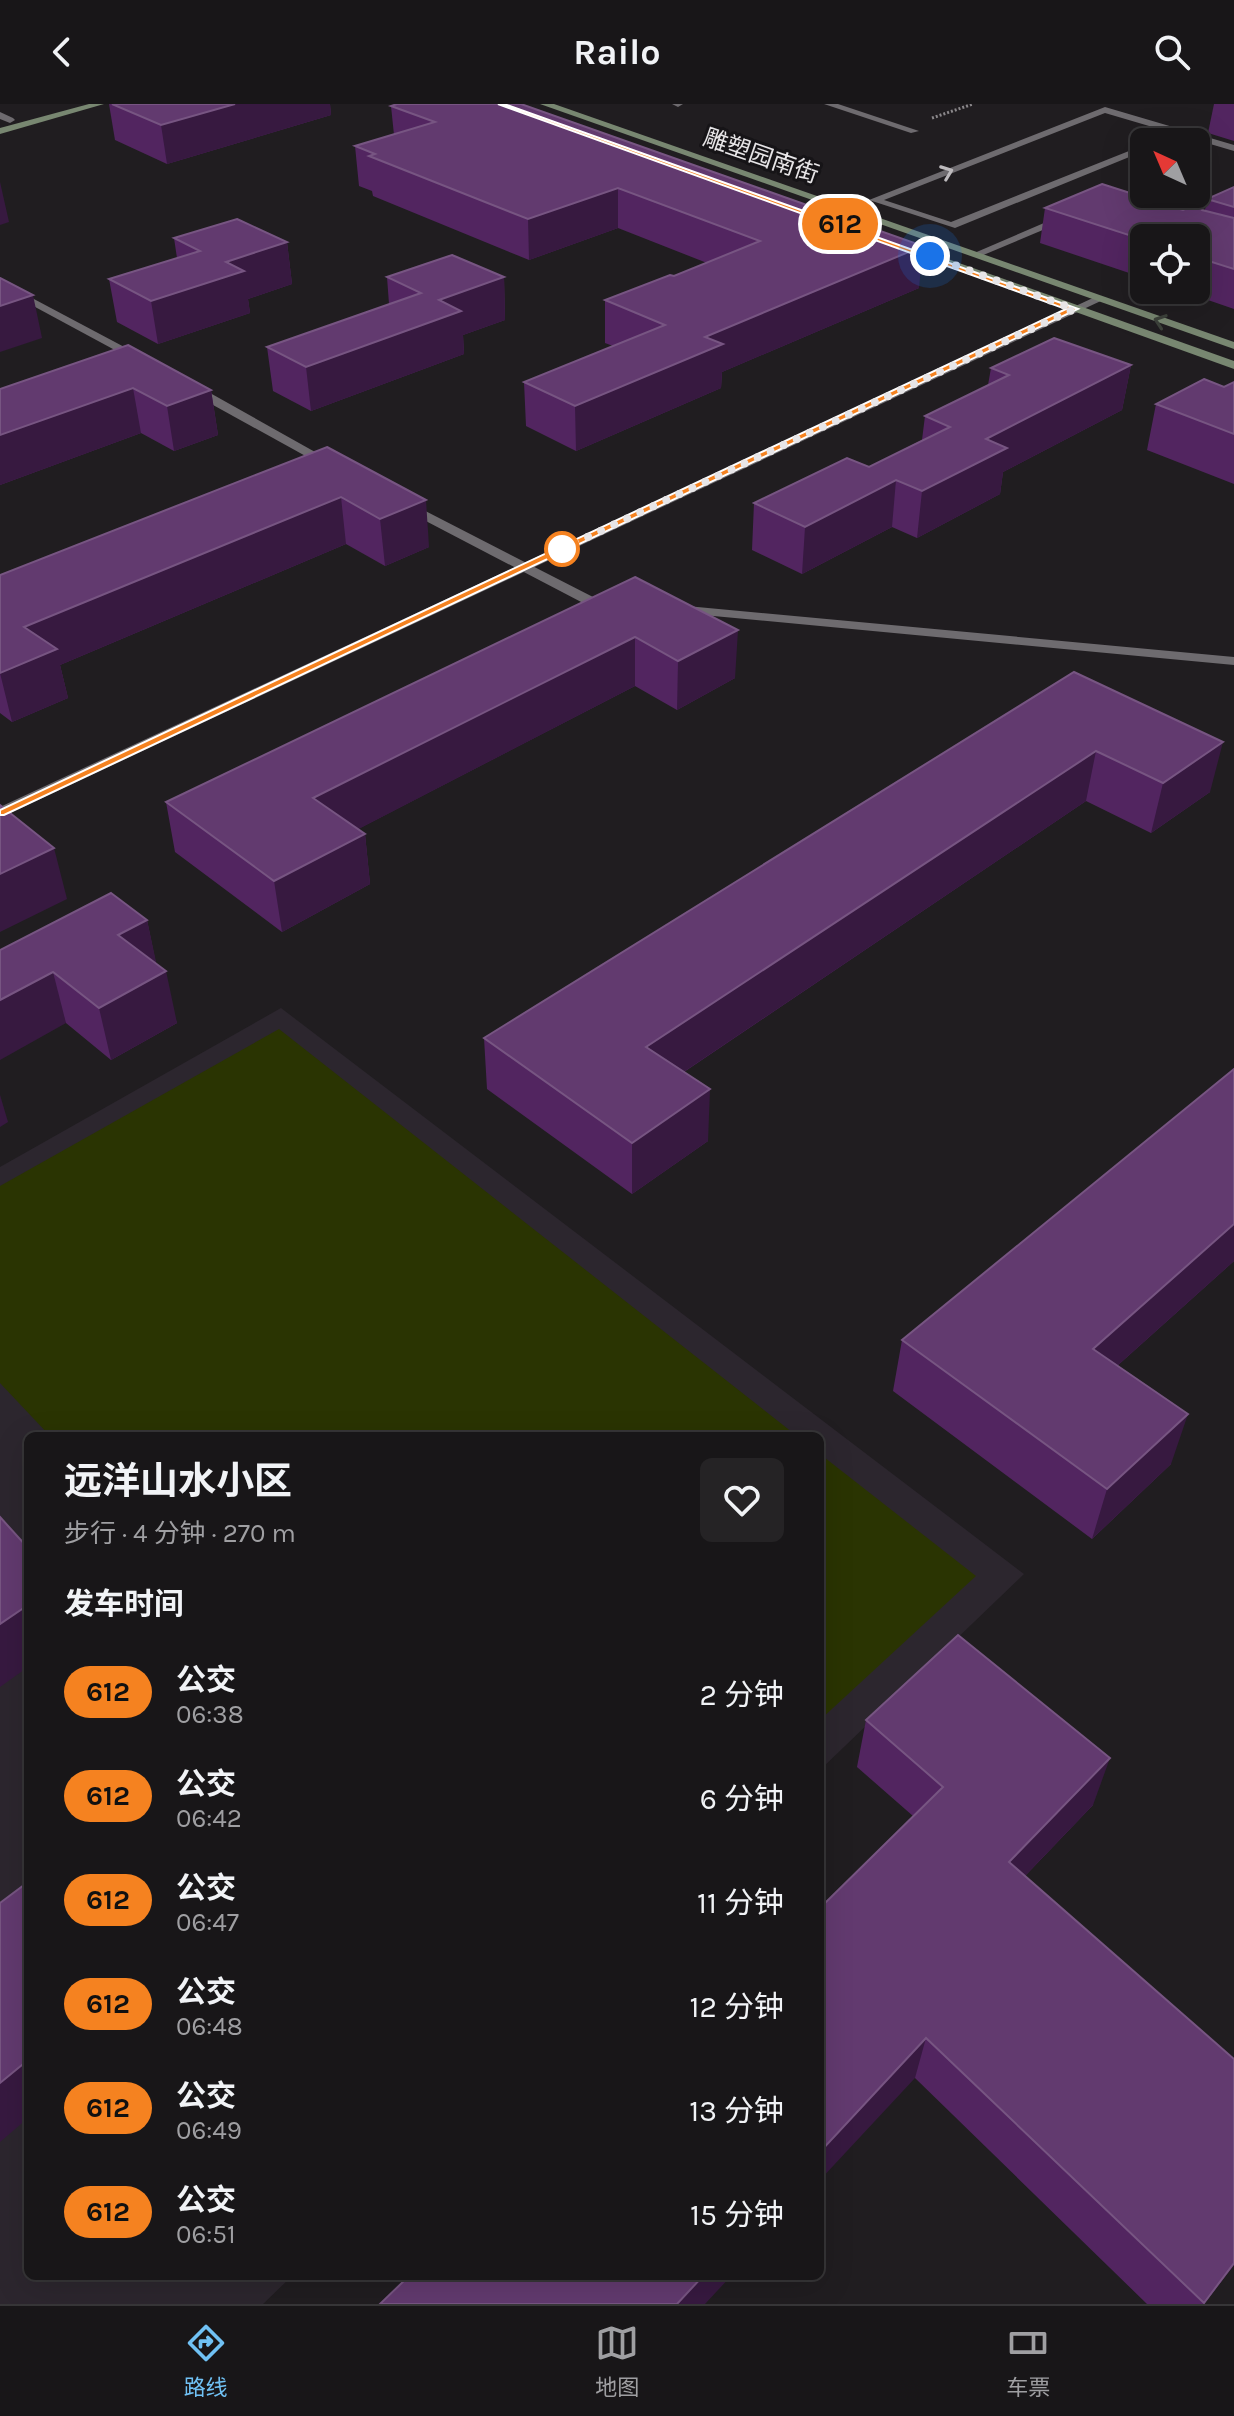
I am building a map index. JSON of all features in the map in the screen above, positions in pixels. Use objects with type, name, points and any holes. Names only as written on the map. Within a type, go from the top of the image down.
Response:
[{"type":"main road","points":[[3,119],[68,104]]},
{"type":"main road","points":[[0,131],[99,104]]},
{"type":"main road","name":"雕塑园南街","points":[[545,104],[1234,346]]},
{"type":"main road","points":[[881,239],[1234,365]]},
{"type":"street","points":[[829,104],[914,131]]},
{"type":"street","points":[[1130,154],[951,226],[874,200],[1105,110],[1164,128]]},
{"type":"street","points":[[1210,141],[1234,148]]},
{"type":"street","points":[[961,249],[1065,201],[1044,188]]},
{"type":"street","points":[[977,254],[1079,211]]},
{"type":"street","points":[[0,284],[151,366]]},
{"type":"street","points":[[0,813],[1099,299]]},
{"type":"street","points":[[179,381],[344,471]]},
{"type":"street","points":[[385,493],[522,568],[590,601],[621,604]]},
{"type":"street","points":[[668,608],[1234,661]]},
{"type":"path","points":[[903,128],[973,104]]},
{"type":"shaded area","points":[[281,1008],[1024,1574],[824,1766],[824,1432],[24,1432],[24,2280],[288,2280],[263,2304],[0,2304],[0,1167]]},
{"type":"green space","points":[[279,1029],[792,1432],[46,1432],[0,1383],[0,1186]]},
{"type":"green space","points":[[824,1457],[976,1576],[824,1716]]},
{"type":"building","points":[[112,104],[235,104],[161,125]]},
{"type":"building","points":[[521,104],[923,246],[705,337],[723,344],[575,406],[524,382],[665,325],[605,300],[760,241],[618,188],[528,219],[369,156],[375,154],[355,146],[435,122],[391,106]]},
{"type":"building","points":[[1102,184],[1130,193],[1130,208],[1200,208],[1234,218],[1234,269],[1210,261],[1210,224],[1130,224],[1130,235],[1045,208]]},
{"type":"building","points":[[1234,187],[1234,207],[1210,198]]},
{"type":"building","points":[[237,219],[287,242],[226,262],[244,271],[151,301],[109,279],[200,251],[174,238]]},
{"type":"building","points":[[452,255],[504,277],[439,300],[461,311],[306,367],[267,347],[421,293],[387,277]]},
{"type":"building","points":[[0,278],[33,295],[0,306]]},
{"type":"building","points":[[1054,338],[1131,365],[986,439],[1007,448],[922,491],[896,480],[805,527],[754,503],[847,458],[869,467],[950,427],[925,416],[1009,375],[991,368]]},
{"type":"building","points":[[128,345],[211,390],[167,406],[133,388],[0,435],[0,389]]},
{"type":"building","points":[[1204,379],[1224,387],[1234,382],[1234,434],[1156,404]]},
{"type":"building","points":[[327,447],[426,500],[380,519],[341,497],[24,627],[57,649],[0,673],[0,575]]},
{"type":"building","points":[[635,577],[738,630],[678,661],[635,637],[313,798],[365,834],[274,881],[166,802]]},
{"type":"building","points":[[1074,672],[1223,742],[1163,783],[1096,751],[646,1047],[710,1089],[632,1143],[484,1038]]},
{"type":"building","points":[[0,805],[54,848],[0,874]]},
{"type":"building","points":[[111,893],[147,920],[118,935],[166,971],[99,1008],[53,972],[0,1000],[0,950]]},
{"type":"building","points":[[1234,1069],[1234,1224],[1093,1349],[1188,1414],[1107,1489],[902,1340]]},
{"type":"building","points":[[0,1517],[24,1544],[24,1608],[0,1624]]},
{"type":"building","points":[[958,1635],[1110,1758],[1009,1862],[1234,2059],[1234,2263],[1204,2303],[926,2038],[824,2148],[824,1904],[943,1787],[866,1720]]},
{"type":"building","points":[[24,1885],[24,2063],[0,2083],[0,1903]]},
{"type":"building","points":[[405,2280],[699,2280],[677,2304],[380,2304]]},
{"type":"bus line","name":"612","points":[[0,813],[1074,309],[502,104]]},
{"type":"route","points":[[562,549],[1074,309],[930,256]]}]
